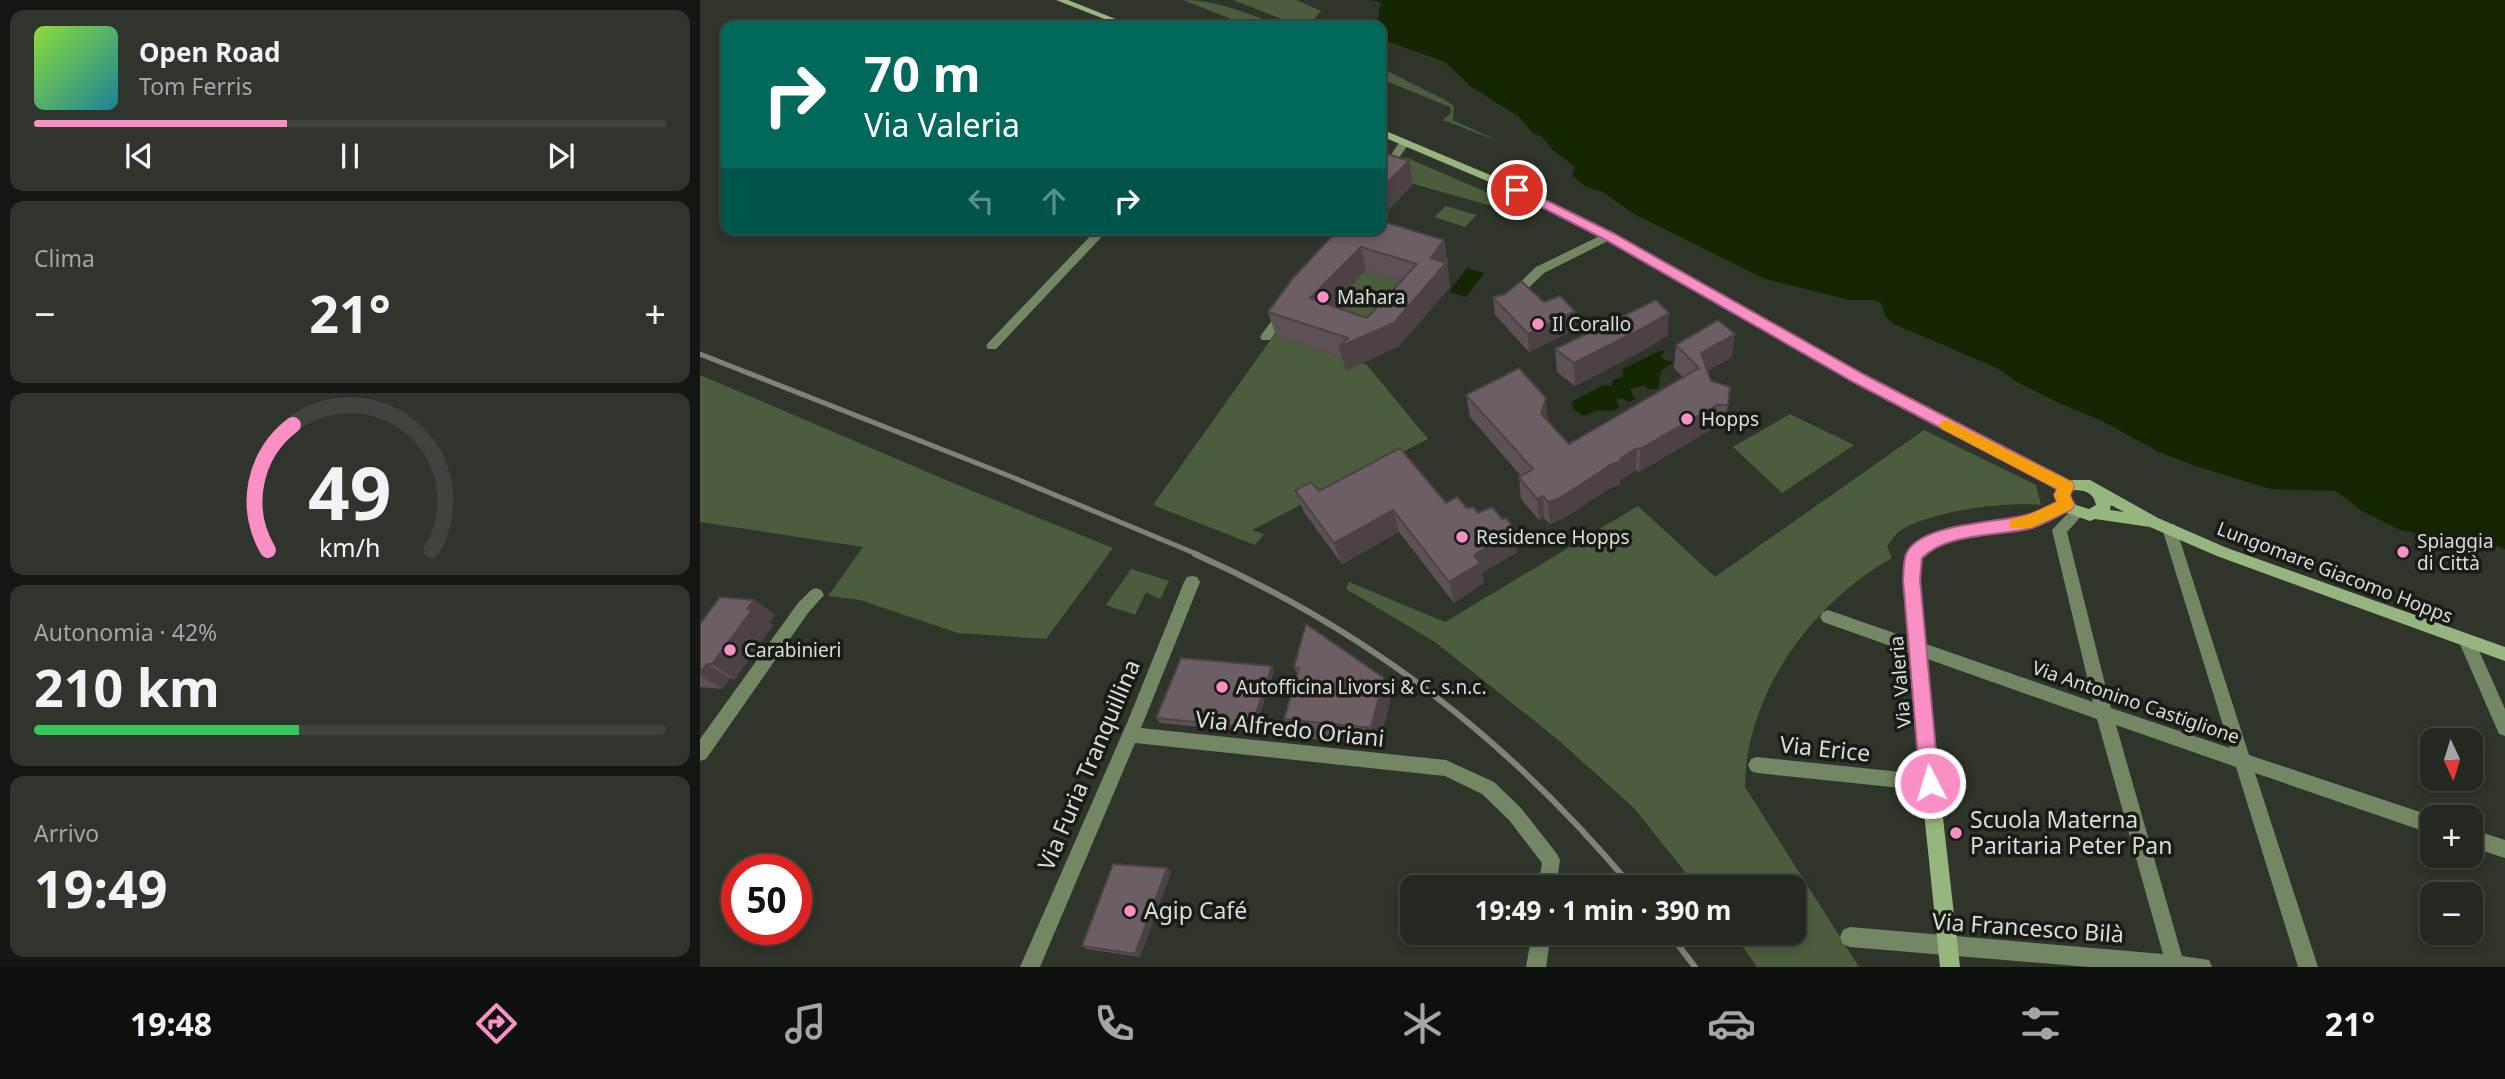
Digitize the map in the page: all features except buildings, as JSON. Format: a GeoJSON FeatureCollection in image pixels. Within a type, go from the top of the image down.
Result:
{"type":"FeatureCollection","features":[{"type":"Feature","properties":{"kind":"main road"},"geometry":{"type":"LineString","coordinates":[[1060,0],[1116,21]]}},
{"type":"Feature","properties":{"kind":"main road"},"geometry":{"type":"LineString","coordinates":[[1386,134],[1517,190],[1608,236],[1860,379],[2066,486],[2085,484],[2102,497],[2104,508],[2096,514],[2071,509],[2062,495],[2066,486]]}},
{"type":"Feature","properties":{"kind":"main road","name":"Lungomare Giacomo Hopps"},"geometry":{"type":"LineString","coordinates":[[2098,492],[2161,525],[2222,552],[2505,654]]}},
{"type":"Feature","properties":{"kind":"main road","name":"Via Valeria"},"geometry":{"type":"LineString","coordinates":[[1950,967],[1911,567],[1918,548],[1926,543],[1957,534],[2031,521],[2071,509]]}},
{"type":"Feature","properties":{"kind":"main road","name":"Lungomare Giacomo Hopps"},"geometry":{"type":"LineString","coordinates":[[2096,514],[2161,525]]}},
{"type":"Feature","properties":{"kind":"street"},"geometry":{"type":"LineString","coordinates":[[1386,169],[1405,142]]}},
{"type":"Feature","properties":{"kind":"street"},"geometry":{"type":"LineString","coordinates":[[992,346],[1098,235]]}},
{"type":"Feature","properties":{"kind":"street"},"geometry":{"type":"LineString","coordinates":[[1501,307],[1540,270],[1608,236]]}},
{"type":"Feature","properties":{"kind":"street"},"geometry":{"type":"LineString","coordinates":[[1266,337],[1289,304]]}},
{"type":"Feature","properties":{"kind":"street"},"geometry":{"type":"LineString","coordinates":[[2071,509],[2059,530],[2104,714],[2175,965]]}},
{"type":"Feature","properties":{"kind":"street"},"geometry":{"type":"LineString","coordinates":[[2161,525],[2242,761],[2308,967]]}},
{"type":"Feature","properties":{"kind":"street","name":"Via Furia Tranquillina"},"geometry":{"type":"LineString","coordinates":[[1030,967],[1130,735],[1192,582]]}},
{"type":"Feature","properties":{"kind":"street"},"geometry":{"type":"LineString","coordinates":[[700,753],[803,608],[816,595]]}},
{"type":"Feature","properties":{"kind":"street","name":"Via Antonino Castiglione"},"geometry":{"type":"LineString","coordinates":[[1828,617],[1919,651],[2420,821]]}},
{"type":"Feature","properties":{"kind":"street"},"geometry":{"type":"LineString","coordinates":[[2467,642],[2505,728]]}},
{"type":"Feature","properties":{"kind":"street","name":"Via Alfredo Oriani"},"geometry":{"type":"LineString","coordinates":[[1130,735],[1446,768],[1488,788],[1516,814],[1551,860],[1549,875]]}},
{"type":"Feature","properties":{"kind":"street","name":"Via Erice"},"geometry":{"type":"LineString","coordinates":[[1757,765],[1930,783]]}},
{"type":"Feature","properties":{"kind":"street"},"geometry":{"type":"LineString","coordinates":[[2483,842],[2505,849]]}},
{"type":"Feature","properties":{"kind":"street","name":"Via Francesco Bilà"},"geometry":{"type":"LineString","coordinates":[[1850,937],[2202,967]]}},
{"type":"Feature","properties":{"kind":"street"},"geometry":{"type":"LineString","coordinates":[[1536,967],[1539,945]]}},
{"type":"Feature","properties":{"kind":"shaded area"},"geometry":{"type":"Polygon","coordinates":[[[1183,0],[1221,5],[1268,21],[1236,21],[1183,0]]]}},
{"type":"Feature","properties":{"kind":"shaded area"},"geometry":{"type":"Polygon","coordinates":[[[1233,0],[1296,0],[1321,11],[1314,19],[1284,20],[1233,0]]]}},
{"type":"Feature","properties":{"kind":"shaded area"},"geometry":{"type":"Polygon","coordinates":[[[1367,0],[2505,0],[2505,549],[2479,539],[2442,539],[2400,530],[2364,512],[2335,491],[2270,489],[2199,467],[2161,453],[2100,420],[2017,382],[1997,368],[1894,324],[1886,317],[1881,303],[1874,300],[1849,300],[1765,279],[1634,214],[1603,192],[1588,188],[1572,176],[1575,167],[1553,150],[1541,136],[1534,134],[1518,116],[1470,86],[1445,62],[1386,41],[1386,21],[1378,21],[1381,2],[1367,0]]]}},
{"type":"Feature","properties":{"kind":"shaded area"},"geometry":{"type":"Polygon","coordinates":[[[1386,70],[1445,100],[1454,106],[1453,120],[1500,142],[1443,120],[1451,113],[1450,107],[1386,81],[1386,70]]]}},
{"type":"Feature","properties":{"kind":"shaded area"},"geometry":{"type":"Polygon","coordinates":[[[1405,157],[1521,207],[1517,213],[1389,177],[1405,157]]]}},
{"type":"Feature","properties":{"kind":"shaded area"},"geometry":{"type":"Polygon","coordinates":[[[1446,206],[1476,215],[1465,227],[1434,217],[1446,206]]]}},
{"type":"Feature","properties":{"kind":"shaded area"},"geometry":{"type":"Polygon","coordinates":[[[1467,268],[1484,273],[1466,297],[1449,292],[1467,268]]]}},
{"type":"Feature","properties":{"kind":"shaded area"},"geometry":{"type":"Polygon","coordinates":[[[1366,270],[1422,287],[1372,342],[1317,322],[1366,270]]]}},
{"type":"Feature","properties":{"kind":"shaded area"},"geometry":{"type":"Polygon","coordinates":[[[1274,335],[1367,365],[1428,439],[1252,530],[1264,534],[1255,545],[1153,505],[1274,335]]]}},
{"type":"Feature","properties":{"kind":"shaded area"},"geometry":{"type":"Polygon","coordinates":[[[1659,351],[1665,351],[1661,356],[1664,360],[1674,362],[1661,371],[1658,389],[1648,389],[1645,385],[1630,389],[1635,399],[1629,402],[1621,398],[1616,400],[1619,407],[1614,411],[1598,410],[1584,416],[1573,409],[1572,402],[1603,385],[1612,386],[1613,380],[1623,377],[1623,369],[1659,351]]]}},
{"type":"Feature","properties":{"kind":"shaded area"},"geometry":{"type":"Polygon","coordinates":[[[700,375],[1113,548],[1046,639],[958,633],[860,600],[828,596],[863,547],[700,522],[700,375]]]}},
{"type":"Feature","properties":{"kind":"shaded area"},"geometry":{"type":"Polygon","coordinates":[[[1790,414],[1854,445],[1782,493],[1733,447],[1790,414]]]}},
{"type":"Feature","properties":{"kind":"shaded area"},"geometry":{"type":"Polygon","coordinates":[[[1924,430],[2036,485],[2041,505],[1969,509],[1915,523],[1899,531],[1887,546],[1892,558],[1836,599],[1811,625],[1789,654],[1771,685],[1757,718],[1748,752],[1745,787],[1801,875],[1687,875],[1634,808],[1556,738],[1435,642],[1346,589],[1349,582],[1445,622],[1638,506],[1715,577],[1924,430]]]}},
{"type":"Feature","properties":{"kind":"shaded area"},"geometry":{"type":"Polygon","coordinates":[[[1131,569],[1169,581],[1160,599],[1146,592],[1135,615],[1106,605],[1131,569]]]}},
{"type":"Feature","properties":{"kind":"shaded area"},"geometry":{"type":"Polygon","coordinates":[[[1806,883],[1859,967],[1757,967],[1741,945],[1806,945],[1806,883]]]}},
{"type":"Feature","properties":{"kind":"railway"},"geometry":{"type":"LineString","coordinates":[[700,354],[1012,477],[1199,555]]}},
{"type":"Feature","properties":{"kind":"railway"},"geometry":{"type":"LineString","coordinates":[[1195,554],[1320,618],[1433,695],[1486,738],[1536,784],[1621,875]]}},
{"type":"Feature","properties":{"kind":"railway"},"geometry":{"type":"LineString","coordinates":[[1678,945],[1695,967]]}},
{"type":"Feature","properties":{"kind":"slow traffic"},"geometry":{"type":"LineString","coordinates":[[1947,425],[2066,486],[2062,495],[2066,505],[2031,521],[2017,523]]}},
{"type":"Feature","properties":{"kind":"place","name":"Mahara"},"geometry":{"type":"Point","coordinates":[1323,297]}},
{"type":"Feature","properties":{"kind":"place","name":"Il Corallo"},"geometry":{"type":"Point","coordinates":[1538,324]}},
{"type":"Feature","properties":{"kind":"place","name":"Hopps"},"geometry":{"type":"Point","coordinates":[1687,419]}},
{"type":"Feature","properties":{"kind":"place","name":"Residence Hopps"},"geometry":{"type":"Point","coordinates":[1462,537]}},
{"type":"Feature","properties":{"kind":"place","name":"Spiaggia di Città"},"geometry":{"type":"Point","coordinates":[2403,552]}},
{"type":"Feature","properties":{"kind":"place","name":"Carabinieri"},"geometry":{"type":"Point","coordinates":[730,650]}},
{"type":"Feature","properties":{"kind":"place","name":"Autofficina Livorsi & C. s.n.c."},"geometry":{"type":"Point","coordinates":[1222,687]}},
{"type":"Feature","properties":{"kind":"place","name":"Scuola Materna Paritaria Peter Pan"},"geometry":{"type":"Point","coordinates":[1956,833]}},
{"type":"Feature","properties":{"kind":"place","name":"Agip Café"},"geometry":{"type":"Point","coordinates":[1130,911]}},
{"type":"Feature","properties":{"kind":"route"},"geometry":{"type":"LineString","coordinates":[[1517,190],[1608,236],[1924,414],[2066,486],[2062,495],[2066,505],[2031,521],[1957,534],[1926,543],[1918,548],[1914,555],[1911,567],[1930,783]]}}]}
